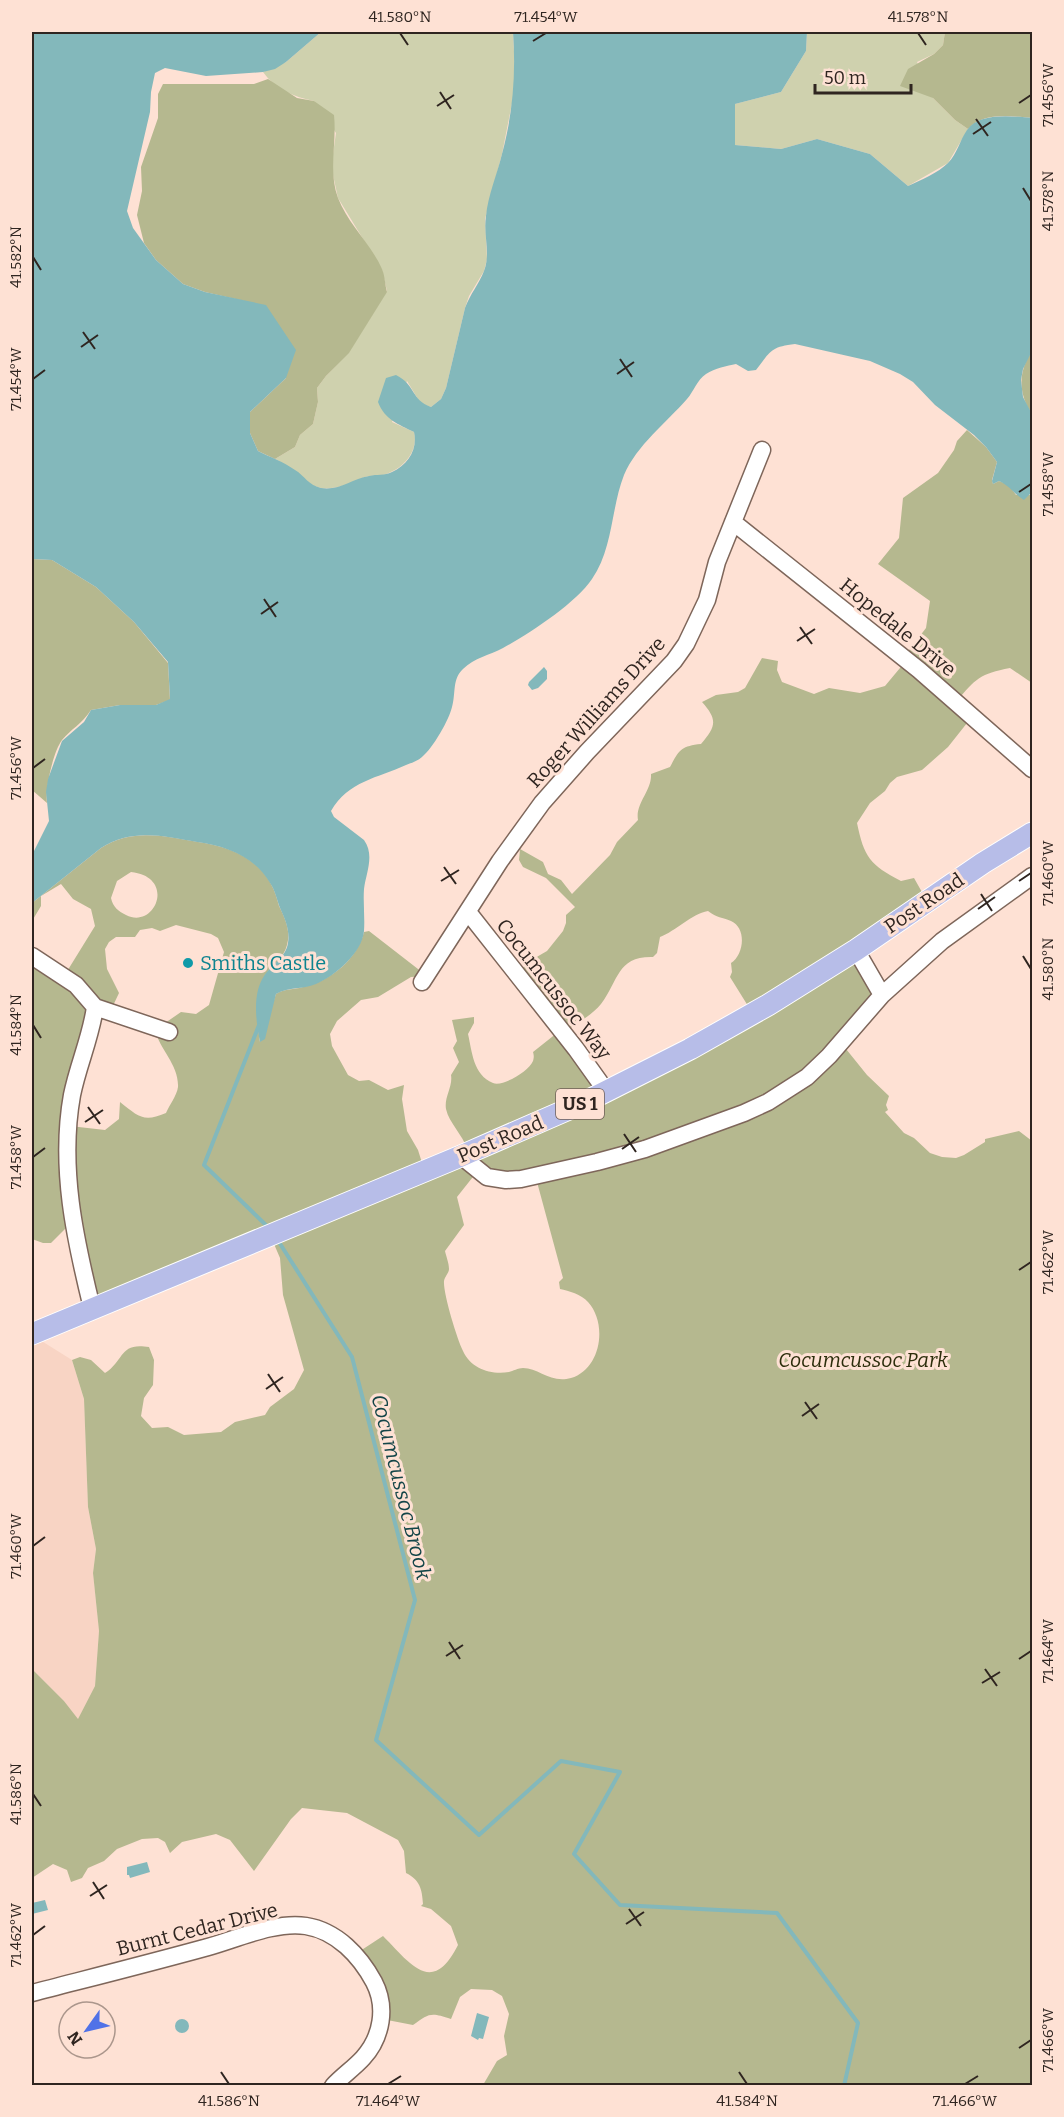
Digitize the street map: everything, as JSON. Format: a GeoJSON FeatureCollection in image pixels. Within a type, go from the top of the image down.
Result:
{"type":"FeatureCollection","features":[{"type":"Feature","properties":{"kind":"main road","name":"Post Road"},"geometry":{"type":"LineString","coordinates":[[32,1334],[545,1120],[690,1049],[768,1005],[856,950],[983,863],[1032,833]]}},
{"type":"Feature","properties":{"kind":"street","name":"Roger Williams Drive"},"geometry":{"type":"LineString","coordinates":[[422,982],[500,861],[542,803],[674,661],[686,644],[707,600],[717,562],[762,450]]}},
{"type":"Feature","properties":{"kind":"street","name":"Hopedale Drive"},"geometry":{"type":"LineString","coordinates":[[733,522],[919,670],[1032,769]]}},
{"type":"Feature","properties":{"kind":"street"},"geometry":{"type":"LineString","coordinates":[[461,1156],[487,1177],[506,1180],[521,1179],[645,1149],[744,1113],[781,1094],[807,1077],[829,1056],[882,995],[942,942],[1032,876]]}},
{"type":"Feature","properties":{"kind":"street","name":"Cocumcussoc Way"},"geometry":{"type":"LineString","coordinates":[[468,912],[576,1049],[606,1091]]}},
{"type":"Feature","properties":{"kind":"street"},"geometry":{"type":"LineString","coordinates":[[856,950],[882,995]]}},
{"type":"Feature","properties":{"kind":"street"},"geometry":{"type":"LineString","coordinates":[[32,956],[76,985],[95,1007],[169,1032]]}},
{"type":"Feature","properties":{"kind":"street"},"geometry":{"type":"LineString","coordinates":[[92,1308],[81,1265],[72,1212],[67,1152],[72,1096],[92,1027],[95,1007]]}},
{"type":"Feature","properties":{"kind":"street","name":"Burnt Cedar Drive"},"geometry":{"type":"LineString","coordinates":[[32,1993],[211,1947],[248,1935],[281,1928],[307,1926],[324,1932],[356,1954],[366,1967],[380,1998],[380,2022],[372,2045],[364,2057],[333,2085]]}},
{"type":"Feature","properties":{"kind":"shaded area"},"geometry":{"type":"Polygon","coordinates":[[[32,1335],[72,1360],[84,1399],[88,1507],[96,1549],[93,1573],[99,1631],[95,1686],[78,1720],[64,1701],[32,1669],[32,1335]]]}},
{"type":"Feature","properties":{"kind":"green space"},"geometry":{"type":"Polygon","coordinates":[[[321,32],[513,32],[515,71],[513,98],[502,154],[485,219],[487,259],[484,271],[469,296],[465,308],[446,388],[441,399],[431,407],[421,404],[407,381],[392,422],[414,432],[414,446],[408,459],[397,469],[383,475],[367,476],[333,488],[321,488],[309,483],[275,459],[295,447],[300,435],[313,424],[318,402],[317,388],[349,352],[387,291],[382,270],[338,198],[333,175],[336,133],[314,101],[286,91],[273,83],[263,72],[286,62],[321,32]]]}},
{"type":"Feature","properties":{"kind":"green space"},"geometry":{"type":"Polygon","coordinates":[[[807,32],[945,32],[943,45],[934,54],[917,62],[933,98],[955,120],[968,129],[948,163],[908,186],[870,154],[817,139],[781,149],[735,145],[735,104],[781,92],[806,51],[807,32]]]}},
{"type":"Feature","properties":{"kind":"green space"},"geometry":{"type":"Polygon","coordinates":[[[945,32],[1032,32],[1032,118],[998,116],[982,120],[968,129],[955,120],[933,98],[900,86],[908,69],[934,54],[943,45],[945,32]]]}},
{"type":"Feature","properties":{"kind":"green space"},"geometry":{"type":"Polygon","coordinates":[[[268,79],[297,98],[314,101],[334,115],[335,188],[342,207],[372,251],[383,272],[387,292],[349,353],[317,388],[318,402],[313,424],[300,435],[295,447],[275,459],[258,451],[250,433],[250,412],[286,378],[266,306],[205,292],[183,284],[156,260],[144,243],[137,215],[142,191],[141,167],[158,118],[158,94],[163,84],[254,84],[268,79]]]}},
{"type":"Feature","properties":{"kind":"green space"},"geometry":{"type":"Polygon","coordinates":[[[1032,351],[1032,414],[1022,391],[1022,374],[1032,351]]]}},
{"type":"Feature","properties":{"kind":"green space","name":"Cocumcussoc Park"},"geometry":{"type":"Polygon","coordinates":[[[967,430],[986,447],[997,462],[993,484],[999,481],[1009,485],[1016,495],[1030,495],[1032,492],[1032,683],[1010,668],[992,672],[974,682],[956,702],[971,718],[948,747],[922,770],[897,777],[870,803],[857,823],[862,844],[875,865],[901,881],[914,878],[927,901],[857,952],[880,997],[842,1044],[867,1075],[889,1096],[886,1105],[888,1110],[885,1112],[904,1133],[914,1138],[930,1153],[956,1158],[985,1142],[985,1139],[1019,1131],[1032,1141],[1032,2085],[483,2085],[497,2061],[507,2055],[504,2036],[509,2014],[502,1996],[492,1990],[471,1989],[460,1997],[451,2019],[430,2015],[413,2025],[382,2019],[357,1953],[383,1936],[412,1964],[421,1970],[430,1972],[439,1969],[448,1961],[458,1945],[451,1926],[431,1909],[421,1906],[423,1904],[421,1889],[417,1882],[406,1873],[404,1851],[398,1840],[347,1813],[302,1808],[291,1819],[254,1871],[230,1840],[216,1834],[182,1842],[170,1853],[165,1842],[158,1838],[142,1839],[117,1849],[104,1861],[88,1868],[82,1878],[71,1882],[67,1870],[53,1864],[32,1878],[32,1669],[64,1701],[78,1719],[95,1686],[99,1631],[93,1573],[96,1549],[88,1507],[84,1399],[72,1360],[80,1357],[91,1360],[105,1373],[123,1353],[132,1347],[149,1347],[154,1360],[153,1385],[144,1398],[141,1416],[152,1428],[168,1427],[184,1435],[221,1432],[235,1422],[265,1415],[270,1407],[294,1389],[304,1370],[283,1295],[280,1258],[271,1237],[98,1307],[70,1224],[51,1243],[32,1239],[32,952],[66,973],[95,926],[91,909],[73,899],[61,884],[41,896],[41,906],[32,921],[32,903],[101,848],[124,838],[148,835],[173,838],[220,846],[240,854],[258,867],[271,884],[288,930],[286,950],[266,974],[261,988],[258,1017],[260,1042],[276,994],[313,984],[333,974],[349,960],[361,942],[364,932],[369,931],[427,976],[411,977],[378,997],[361,1000],[337,1021],[330,1034],[332,1046],[348,1075],[359,1081],[369,1080],[388,1090],[404,1085],[402,1099],[407,1131],[418,1150],[423,1166],[467,1149],[446,1109],[451,1075],[459,1062],[453,1048],[457,1041],[452,1020],[474,1017],[474,1023],[468,1034],[474,1062],[486,1079],[497,1084],[515,1077],[531,1065],[533,1052],[562,1029],[519,972],[528,962],[547,951],[563,931],[566,915],[575,907],[546,878],[523,867],[519,860],[520,849],[543,862],[548,874],[561,880],[572,894],[610,855],[617,842],[638,820],[639,808],[649,786],[651,774],[670,767],[681,750],[701,744],[710,732],[713,718],[702,702],[716,695],[738,692],[745,688],[762,658],[778,661],[777,670],[782,682],[814,694],[829,688],[860,693],[885,686],[905,662],[903,658],[926,628],[930,601],[878,564],[899,538],[903,498],[938,473],[954,450],[957,441],[967,430]],[[131,872],[117,881],[111,898],[118,910],[136,918],[152,909],[157,901],[154,883],[145,876],[131,872]],[[708,911],[660,937],[657,953],[653,957],[641,958],[625,965],[601,1004],[590,1015],[568,1030],[611,1089],[753,1014],[730,977],[731,963],[741,948],[740,929],[731,921],[708,911]],[[176,925],[160,931],[152,928],[140,930],[135,937],[116,937],[105,949],[107,969],[119,993],[110,1012],[96,1009],[70,1126],[105,1130],[119,1119],[120,1102],[146,1118],[158,1116],[166,1113],[175,1097],[178,1087],[176,1072],[155,1030],[181,1012],[196,1014],[209,1005],[224,952],[218,938],[211,934],[176,925]],[[476,1173],[457,1197],[464,1225],[445,1251],[449,1269],[444,1287],[454,1327],[467,1357],[476,1366],[495,1373],[523,1368],[557,1379],[564,1379],[581,1373],[595,1356],[598,1345],[598,1322],[594,1311],[585,1299],[575,1293],[560,1289],[559,1282],[563,1278],[537,1182],[476,1173]]]}},
{"type":"Feature","properties":{"kind":"green space"},"geometry":{"type":"Polygon","coordinates":[[[32,559],[52,560],[96,587],[134,622],[168,663],[170,700],[156,705],[120,705],[91,710],[62,740],[50,771],[47,803],[32,790],[32,559]]]}},
{"type":"Feature","properties":{"kind":"water"},"geometry":{"type":"Polygon","coordinates":[[[32,32],[321,32],[286,62],[275,69],[263,72],[206,76],[165,68],[155,73],[150,112],[127,211],[133,228],[156,260],[183,284],[205,292],[266,305],[296,350],[286,378],[250,412],[250,433],[258,451],[286,464],[313,485],[321,488],[334,488],[372,475],[389,473],[403,465],[410,456],[415,444],[414,432],[388,417],[378,402],[386,378],[396,375],[407,383],[420,400],[431,407],[441,399],[446,388],[465,308],[486,264],[487,208],[506,139],[511,108],[514,78],[513,32],[807,32],[806,51],[781,92],[735,104],[735,145],[781,149],[817,139],[870,154],[908,186],[944,167],[954,155],[972,124],[997,116],[1032,118],[1032,351],[1023,369],[1021,380],[1023,397],[1032,414],[1032,492],[1024,500],[999,481],[993,484],[997,462],[974,435],[935,405],[913,382],[870,361],[795,344],[772,351],[756,370],[748,371],[736,364],[706,374],[687,399],[644,444],[630,464],[620,488],[604,555],[585,588],[564,608],[526,635],[472,662],[463,669],[457,677],[448,719],[436,741],[426,753],[416,761],[355,787],[338,801],[331,811],[334,817],[364,840],[369,852],[364,889],[362,939],[353,955],[339,970],[311,986],[276,994],[265,1039],[260,1042],[256,1000],[260,983],[285,952],[288,934],[272,886],[248,859],[218,846],[184,840],[148,835],[124,838],[101,848],[32,903],[32,855],[49,821],[46,792],[48,779],[62,741],[84,722],[91,710],[120,705],[156,705],[170,699],[168,662],[134,622],[96,587],[52,560],[32,559],[32,32]]]}},
{"type":"Feature","properties":{"kind":"water"},"geometry":{"type":"Polygon","coordinates":[[[544,667],[547,671],[547,679],[538,688],[532,690],[528,685],[529,682],[544,667]]]}},
{"type":"Feature","properties":{"kind":"water"},"geometry":{"type":"Polygon","coordinates":[[[147,1862],[150,1872],[130,1878],[127,1875],[127,1867],[147,1862]]]}},
{"type":"Feature","properties":{"kind":"water"},"geometry":{"type":"Polygon","coordinates":[[[45,1900],[48,1910],[32,1914],[32,1903],[45,1900]]]}},
{"type":"Feature","properties":{"kind":"water"},"geometry":{"type":"Polygon","coordinates":[[[477,2013],[489,2017],[483,2039],[478,2040],[471,2036],[477,2013]]]}},
{"type":"Feature","properties":{"kind":"water"},"geometry":{"type":"Polygon","coordinates":[[[179,2019],[185,2019],[189,2026],[185,2033],[179,2033],[175,2029],[175,2023],[179,2019]]]}},
{"type":"Feature","properties":{"kind":"waterway","name":"Cocumcussoc Brook"},"geometry":{"type":"LineString","coordinates":[[259,1025],[204,1165],[269,1228]]}},
{"type":"Feature","properties":{"kind":"waterway","name":"Cocumcussoc Brook"},"geometry":{"type":"LineString","coordinates":[[277,1239],[352,1357],[415,1600],[376,1740],[479,1835],[561,1761],[620,1772],[574,1854],[620,1905],[777,1913],[858,2023],[844,2086]]}},
{"type":"Feature","properties":{"kind":"place","name":"Smiths Castle"},"geometry":{"type":"Point","coordinates":[188,963]}}]}
